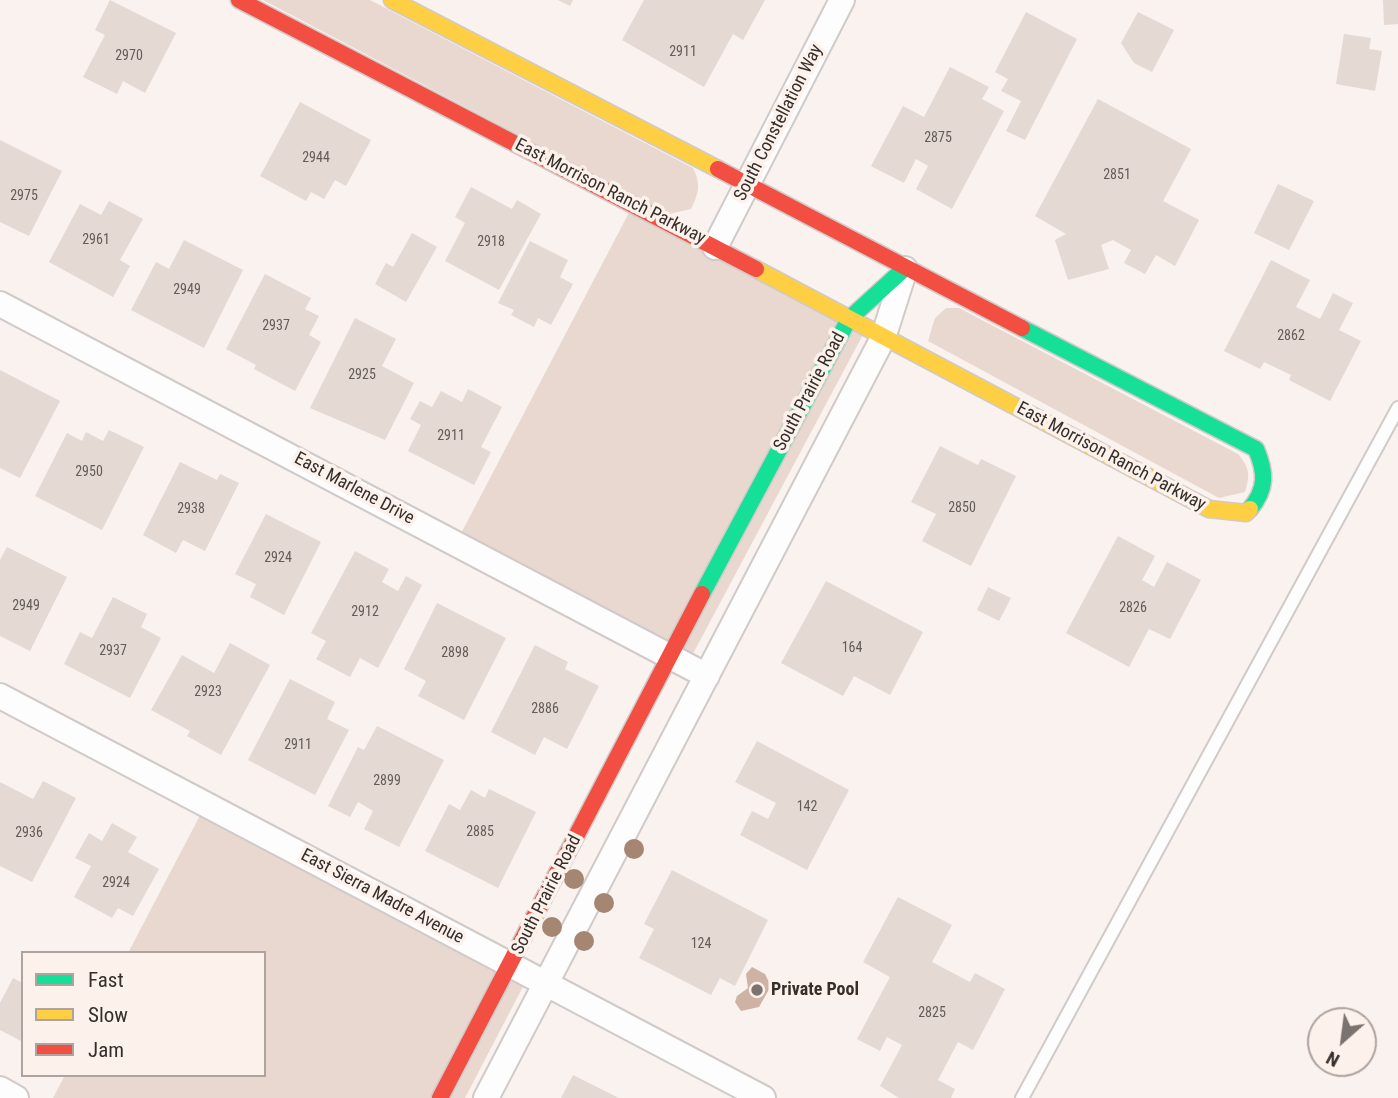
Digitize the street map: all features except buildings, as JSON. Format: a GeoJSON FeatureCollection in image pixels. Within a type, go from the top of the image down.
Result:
{"type":"FeatureCollection","features":[{"type":"Feature","properties":{"kind":"street","name":"East Morrison Ranch Parkway"},"geometry":{"type":"LineString","coordinates":[[240,0],[715,247],[1209,509],[1246,513],[1260,499],[1265,484],[1264,465],[1256,449],[391,0]]}},
{"type":"Feature","properties":{"kind":"street","name":"South Constellation Way"},"geometry":{"type":"LineString","coordinates":[[715,247],[842,0]]}},
{"type":"Feature","properties":{"kind":"street","name":"South Prairie Road"},"geometry":{"type":"LineString","coordinates":[[440,1098],[669,655],[849,319],[905,268]]}},
{"type":"Feature","properties":{"kind":"street"},"geometry":{"type":"LineString","coordinates":[[486,1098],[883,338],[905,268]]}},
{"type":"Feature","properties":{"kind":"street","name":"East Marlene Drive"},"geometry":{"type":"LineString","coordinates":[[0,304],[706,676]]}},
{"type":"Feature","properties":{"kind":"street","name":"East Sierra Madre Avenue"},"geometry":{"type":"LineString","coordinates":[[0,696],[763,1098]]}},
{"type":"Feature","properties":{"kind":"street"},"geometry":{"type":"LineString","coordinates":[[0,1089],[16,1098]]}},
{"type":"Feature","properties":{"kind":"lane"},"geometry":{"type":"LineString","coordinates":[[1022,1098],[1398,408]]}},
{"type":"Feature","properties":{"kind":"shaded area"},"geometry":{"type":"Polygon","coordinates":[[[263,0],[370,0],[693,168],[698,188],[691,209],[669,214],[263,0]]]}},
{"type":"Feature","properties":{"kind":"shaded area"},"geometry":{"type":"Polygon","coordinates":[[[633,205],[866,329],[687,665],[456,543],[633,205]]]}},
{"type":"Feature","properties":{"kind":"shaded area"},"geometry":{"type":"Polygon","coordinates":[[[946,308],[959,308],[1238,454],[1248,472],[1245,492],[1219,498],[928,341],[935,318],[946,308]]]}},
{"type":"Feature","properties":{"kind":"shaded area"},"geometry":{"type":"Polygon","coordinates":[[[206,804],[529,975],[465,1098],[53,1098],[64,1077],[266,1077],[266,951],[129,951],[206,804]]]}},
{"type":"Feature","properties":{"kind":"shaded area","name":"Private Pool"},"geometry":{"type":"Polygon","coordinates":[[[752,967],[765,974],[771,986],[759,1007],[741,1011],[735,1002],[737,996],[748,988],[746,974],[752,967]]]}},
{"type":"Feature","properties":{"kind":"traffic: fast"},"geometry":{"type":"LineString","coordinates":[[702,594],[849,319],[905,268]]}},
{"type":"Feature","properties":{"kind":"traffic: fast"},"geometry":{"type":"LineString","coordinates":[[1022,328],[1256,449],[1262,465],[1263,480],[1260,494],[1250,509]]}},
{"type":"Feature","properties":{"kind":"traffic: slow"},"geometry":{"type":"LineString","coordinates":[[392,0],[718,169]]}},
{"type":"Feature","properties":{"kind":"traffic: slow"},"geometry":{"type":"LineString","coordinates":[[756,269],[1209,509],[1246,513],[1250,509]]}},
{"type":"Feature","properties":{"kind":"traffic: jam"},"geometry":{"type":"LineString","coordinates":[[239,0],[756,269]]}},
{"type":"Feature","properties":{"kind":"traffic: jam"},"geometry":{"type":"LineString","coordinates":[[718,169],[1022,328]]}},
{"type":"Feature","properties":{"kind":"traffic: jam"},"geometry":{"type":"LineString","coordinates":[[440,1098],[702,594]]}},
{"type":"Feature","properties":{"kind":"place","name":"Private Pool"},"geometry":{"type":"Point","coordinates":[757,990]}}]}
